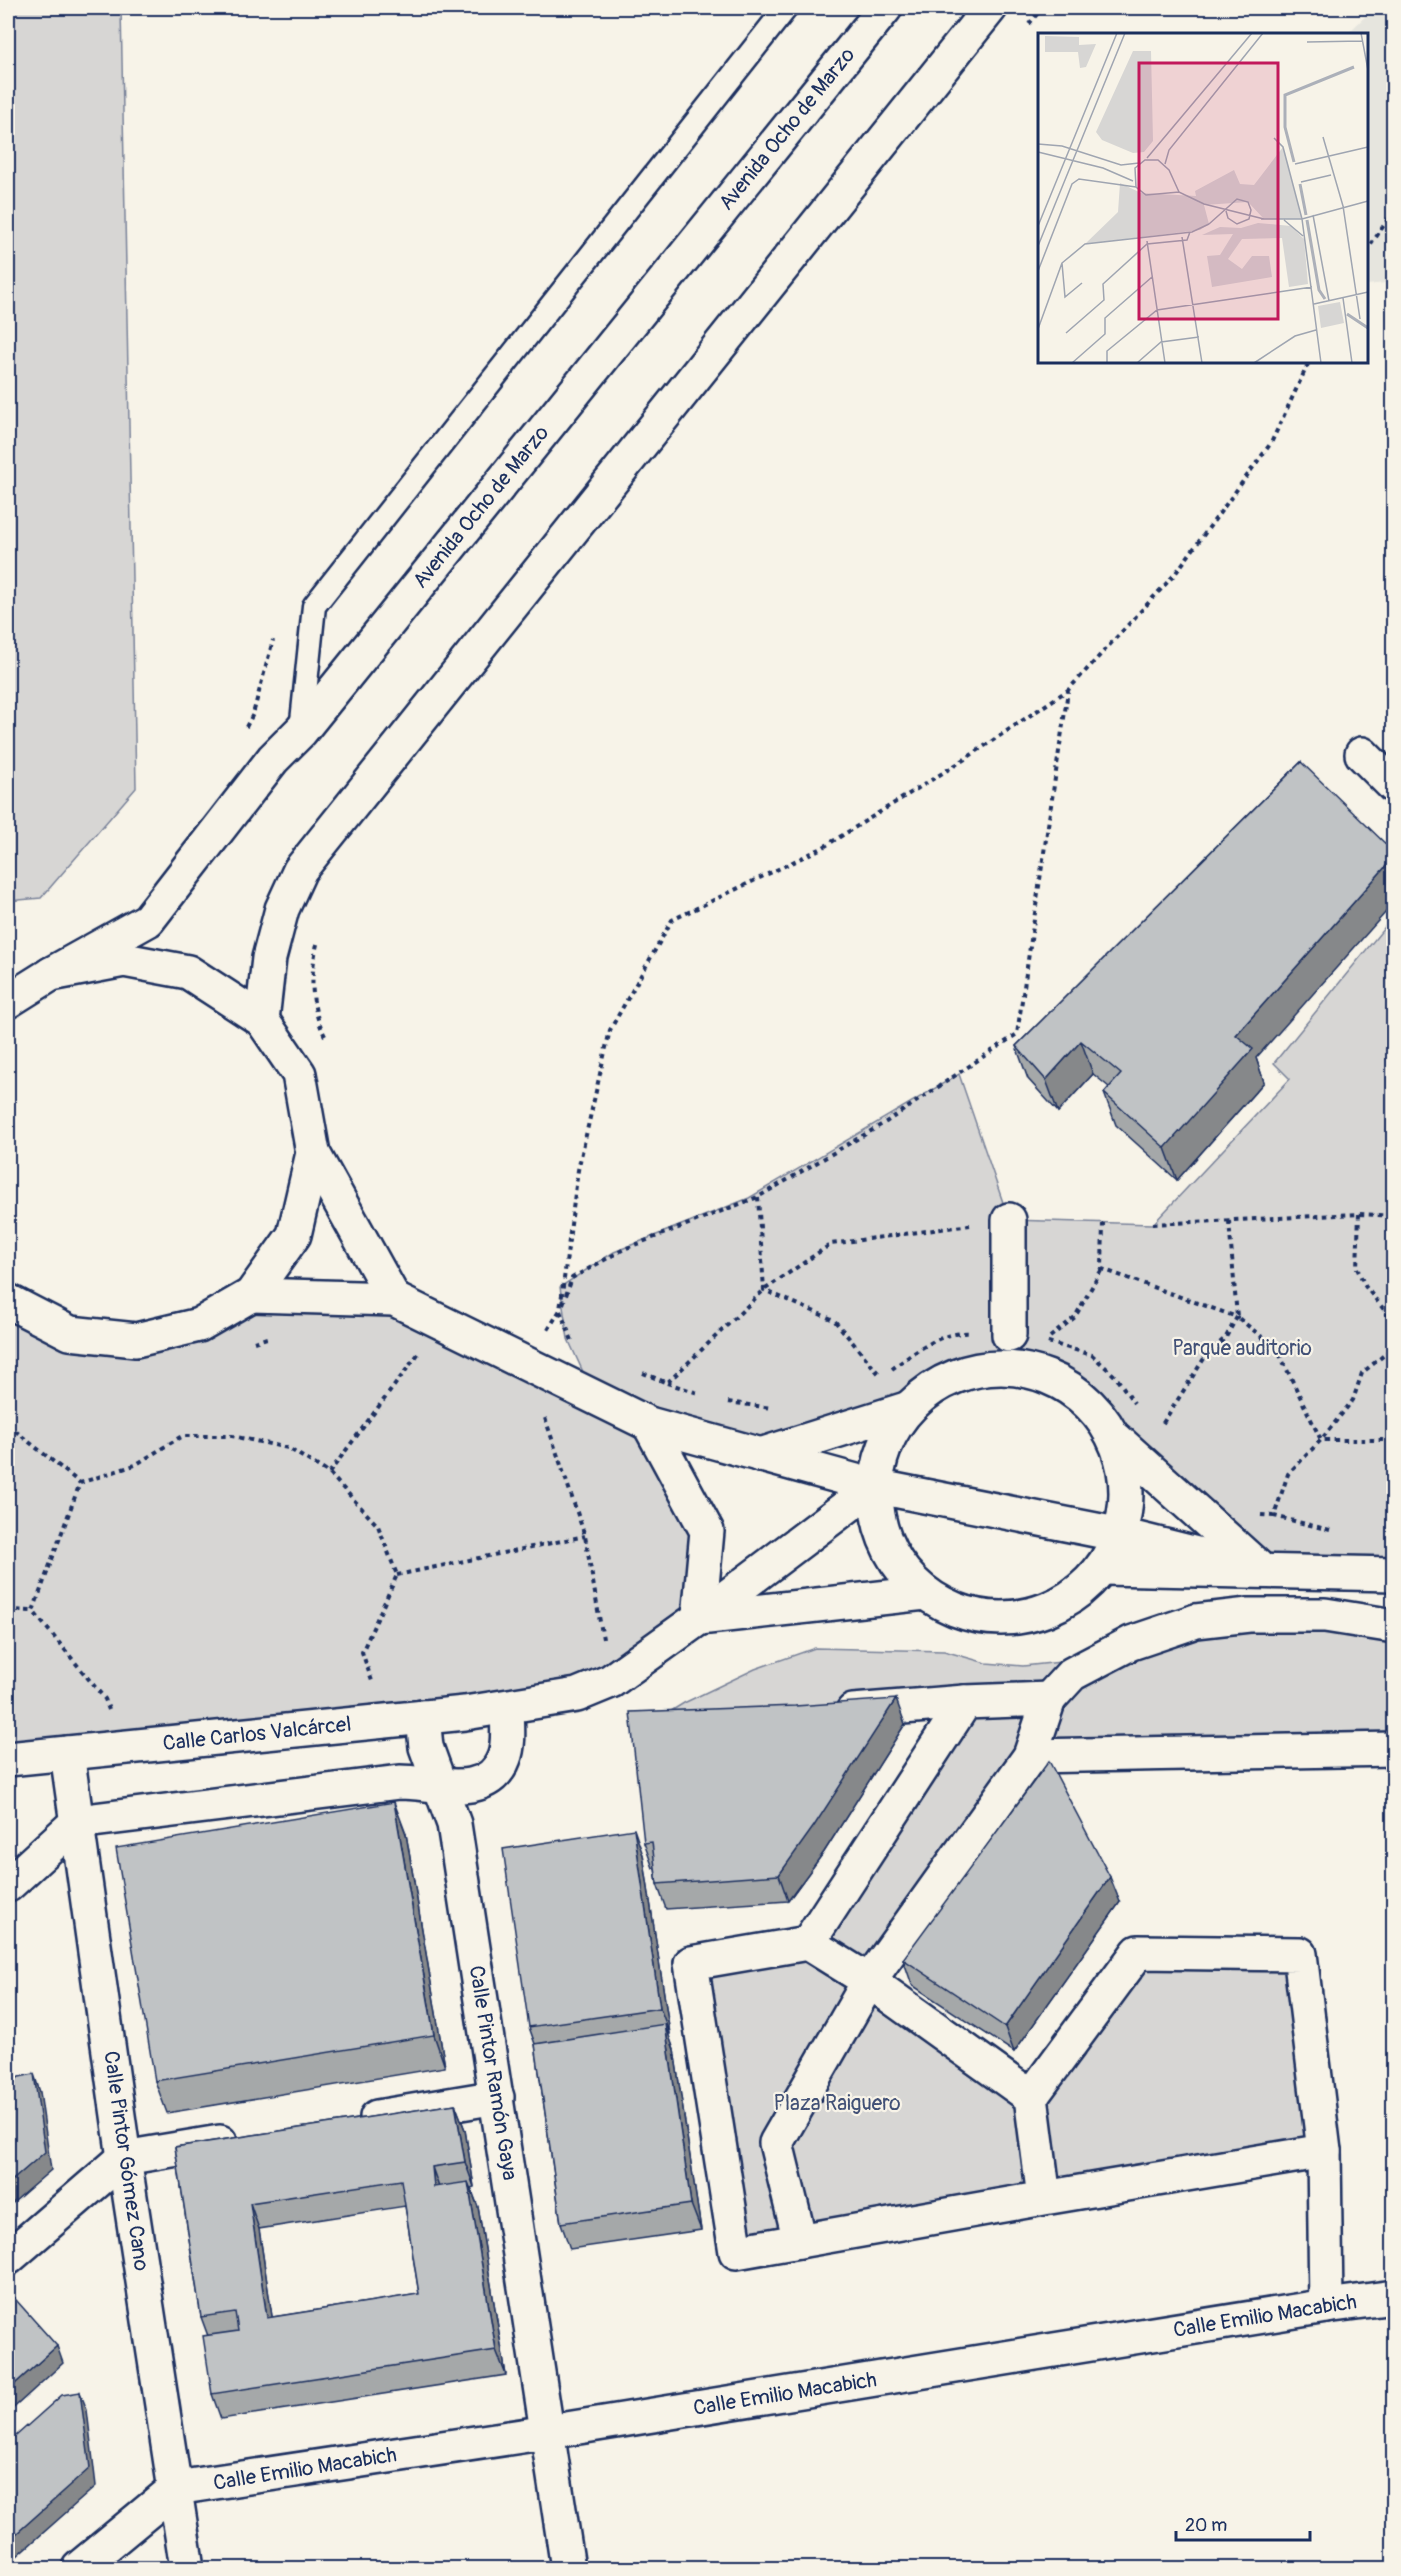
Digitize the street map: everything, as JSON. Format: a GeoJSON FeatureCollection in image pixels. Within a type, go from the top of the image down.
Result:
{"type":"FeatureCollection","features":[{"type":"Feature","properties":{"kind":"street","name":"Avenida Ocho de Marzo"},"geometry":{"type":"LineString","coordinates":[[8,1001],[147,920],[273,759],[301,731],[885,8]]}},
{"type":"Feature","properties":{"kind":"street"},"geometry":{"type":"LineString","coordinates":[[262,1020],[269,958],[282,909],[300,870],[990,8]]}},
{"type":"Feature","properties":{"kind":"street"},"geometry":{"type":"LineString","coordinates":[[1362,753],[1394,786]]}},
{"type":"Feature","properties":{"kind":"street"},"geometry":{"type":"LineString","coordinates":[[51,974],[123,960],[189,972],[262,1020],[298,1074],[313,1153],[394,1299]]}},
{"type":"Feature","properties":{"kind":"street"},"geometry":{"type":"LineString","coordinates":[[8,1301],[70,1333],[136,1340],[199,1325],[250,1294],[294,1235],[313,1153]]}},
{"type":"Feature","properties":{"kind":"street"},"geometry":{"type":"LineString","coordinates":[[1009,1220],[1009,1335]]}},
{"type":"Feature","properties":{"kind":"street"},"geometry":{"type":"LineString","coordinates":[[250,1294],[394,1299],[649,1424],[874,1486],[1122,1535],[1261,1569]]}},
{"type":"Feature","properties":{"kind":"street"},"geometry":{"type":"LineString","coordinates":[[1116,1439],[1127,1482],[1122,1535],[1103,1568],[1071,1598],[1030,1615],[986,1618],[964,1613],[925,1593],[894,1561],[877,1521],[874,1486],[883,1447],[906,1409],[940,1382],[950,1378],[982,1368],[1026,1368],[1055,1378],[1091,1404],[1116,1439],[1261,1569]]}},
{"type":"Feature","properties":{"kind":"street"},"geometry":{"type":"LineString","coordinates":[[760,1455],[906,1409]]}},
{"type":"Feature","properties":{"kind":"street"},"geometry":{"type":"LineString","coordinates":[[649,1424],[707,1531],[699,1618],[925,1593]]}},
{"type":"Feature","properties":{"kind":"street","name":"Calle Carlos Valcárcel"},"geometry":{"type":"LineString","coordinates":[[8,1759],[423,1717],[507,1707],[577,1695],[610,1681],[699,1618],[874,1486]]}},
{"type":"Feature","properties":{"kind":"street"},"geometry":{"type":"LineString","coordinates":[[1103,1568],[1261,1569],[1394,1574]]}},
{"type":"Feature","properties":{"kind":"street"},"geometry":{"type":"LineString","coordinates":[[800,2241],[776,2143],[869,1981],[1030,1756],[1049,1699],[1072,1674],[1131,1643],[1196,1621],[1249,1615],[1325,1615],[1394,1626]]}},
{"type":"Feature","properties":{"kind":"street"},"geometry":{"type":"LineString","coordinates":[[822,1713],[965,1702],[1049,1699]]}},
{"type":"Feature","properties":{"kind":"street"},"geometry":{"type":"LineString","coordinates":[[808,1944],[965,1702]]}},
{"type":"Feature","properties":{"kind":"street"},"geometry":{"type":"LineString","coordinates":[[8,1885],[77,1822],[400,1782],[478,1785],[495,1775],[505,1758],[507,1707]]}},
{"type":"Feature","properties":{"kind":"street","name":"Calle Pintor Ramón Gaya"},"geometry":{"type":"LineString","coordinates":[[423,1717],[426,1747],[454,1824],[568,2568]]}},
{"type":"Feature","properties":{"kind":"street"},"geometry":{"type":"LineString","coordinates":[[1030,1756],[1394,1749]]}},
{"type":"Feature","properties":{"kind":"street","name":"Calle Pintor Gómez Cano"},"geometry":{"type":"LineString","coordinates":[[67,1753],[124,2158],[187,2568]]}},
{"type":"Feature","properties":{"kind":"street"},"geometry":{"type":"LineString","coordinates":[[1031,2097],[869,1981],[808,1944],[691,1963],[736,2252],[1324,2151]]}},
{"type":"Feature","properties":{"kind":"street"},"geometry":{"type":"LineString","coordinates":[[1044,2198],[1031,2097],[1138,1952],[1300,1954],[1324,2151],[1326,2306]]}},
{"type":"Feature","properties":{"kind":"street"},"geometry":{"type":"LineString","coordinates":[[345,2122],[497,2097]]}},
{"type":"Feature","properties":{"kind":"street"},"geometry":{"type":"LineString","coordinates":[[8,2258],[124,2158],[252,2137]]}},
{"type":"Feature","properties":{"kind":"street","name":"Calle Emilio Macabich"},"geometry":{"type":"LineString","coordinates":[[176,2488],[548,2432],[1326,2306],[1394,2297]]}},
{"type":"Feature","properties":{"kind":"street"},"geometry":{"type":"LineString","coordinates":[[79,2568],[176,2488]]}},
{"type":"Feature","properties":{"kind":"lane"},"geometry":{"type":"LineString","coordinates":[[301,731],[314,606],[786,8]]}},
{"type":"Feature","properties":{"kind":"path"},"geometry":{"type":"LineString","coordinates":[[1027,26],[1042,8]]}},
{"type":"Feature","properties":{"kind":"path"},"geometry":{"type":"LineString","coordinates":[[1368,249],[1394,210]]}},
{"type":"Feature","properties":{"kind":"path"},"geometry":{"type":"LineString","coordinates":[[574,1345],[560,1310],[578,1170],[610,1030],[672,920],[822,848],[965,759],[1068,690],[1175,574],[1271,443],[1309,363]]}},
{"type":"Feature","properties":{"kind":"path"},"geometry":{"type":"LineString","coordinates":[[610,1681],[585,1536],[526,1363],[560,1310],[572,1278],[624,1250],[758,1197],[886,1122],[1017,1034],[1068,690]]}},
{"type":"Feature","properties":{"kind":"path"},"geometry":{"type":"LineString","coordinates":[[318,939],[311,973],[317,1021],[327,1041]]}},
{"type":"Feature","properties":{"kind":"path"},"geometry":{"type":"LineString","coordinates":[[758,1197],[764,1290]]}},
{"type":"Feature","properties":{"kind":"path"},"geometry":{"type":"LineString","coordinates":[[1153,1224],[1359,1214],[1394,1216]]}},
{"type":"Feature","properties":{"kind":"path"},"geometry":{"type":"LineString","coordinates":[[1359,1214],[1357,1268],[1365,1286],[1394,1322]]}},
{"type":"Feature","properties":{"kind":"path"},"geometry":{"type":"LineString","coordinates":[[667,1383],[764,1290],[831,1244],[1009,1220]]}},
{"type":"Feature","properties":{"kind":"path"},"geometry":{"type":"LineString","coordinates":[[1157,1434],[1205,1357],[1226,1337],[1237,1317],[1229,1221]]}},
{"type":"Feature","properties":{"kind":"path"},"geometry":{"type":"LineString","coordinates":[[1103,1223],[1102,1269],[1075,1317],[1045,1341],[1092,1355],[1116,1377],[1136,1405]]}},
{"type":"Feature","properties":{"kind":"path"},"geometry":{"type":"LineString","coordinates":[[1102,1269],[1237,1317],[1277,1349],[1321,1440]]}},
{"type":"Feature","properties":{"kind":"path"},"geometry":{"type":"LineString","coordinates":[[764,1290],[834,1320],[882,1377]]}},
{"type":"Feature","properties":{"kind":"path"},"geometry":{"type":"LineString","coordinates":[[890,1371],[922,1346],[959,1332],[1009,1335]]}},
{"type":"Feature","properties":{"kind":"path"},"geometry":{"type":"LineString","coordinates":[[250,1344],[272,1337]]}},
{"type":"Feature","properties":{"kind":"path"},"geometry":{"type":"LineString","coordinates":[[329,1473],[421,1351],[411,1347]]}},
{"type":"Feature","properties":{"kind":"path"},"geometry":{"type":"LineString","coordinates":[[1274,1516],[1288,1474],[1321,1440],[1353,1400],[1362,1373],[1394,1347]]}},
{"type":"Feature","properties":{"kind":"path"},"geometry":{"type":"LineString","coordinates":[[636,1370],[701,1394]]}},
{"type":"Feature","properties":{"kind":"path"},"geometry":{"type":"LineString","coordinates":[[723,1401],[773,1408]]}},
{"type":"Feature","properties":{"kind":"path"},"geometry":{"type":"LineString","coordinates":[[8,1425],[80,1483]]}},
{"type":"Feature","properties":{"kind":"path"},"geometry":{"type":"LineString","coordinates":[[80,1483],[135,1465],[182,1436],[232,1436],[288,1448],[329,1473],[378,1526],[398,1575],[362,1652],[385,1721]]}},
{"type":"Feature","properties":{"kind":"path"},"geometry":{"type":"LineString","coordinates":[[1321,1440],[1394,1440]]}},
{"type":"Feature","properties":{"kind":"path"},"geometry":{"type":"LineString","coordinates":[[33,1611],[80,1483]]}},
{"type":"Feature","properties":{"kind":"path"},"geometry":{"type":"LineString","coordinates":[[1253,1514],[1274,1516],[1335,1532]]}},
{"type":"Feature","properties":{"kind":"path"},"geometry":{"type":"LineString","coordinates":[[398,1575],[585,1536]]}},
{"type":"Feature","properties":{"kind":"path"},"geometry":{"type":"LineString","coordinates":[[8,1610],[33,1611],[105,1699],[120,1748]]}},
{"type":"Feature","properties":{"kind":"shaded area"},"geometry":{"type":"Polygon","coordinates":[[[1374,8],[1393,8],[1394,282],[1368,285],[1368,33],[1348,33],[1374,8]]]}},
{"type":"Feature","properties":{"kind":"green space"},"geometry":{"type":"Polygon","coordinates":[[[8,8],[121,8],[136,788],[41,898],[8,901],[8,8]]]}},
{"type":"Feature","properties":{"kind":"green space","name":"Parque auditorio"},"geometry":{"type":"Polygon","coordinates":[[[1393,917],[1393,1574],[1261,1570],[1116,1439],[1091,1404],[1055,1378],[1025,1368],[982,1368],[940,1382],[906,1409],[760,1455],[649,1424],[707,1531],[699,1618],[611,1681],[8,1759],[8,1301],[136,1340],[251,1295],[394,1299],[594,1396],[568,1339],[560,1287],[614,1252],[749,1198],[959,1074],[1009,1220],[1153,1224],[1290,1079],[1274,1063],[1393,917]]]}},
{"type":"Feature","properties":{"kind":"green space","name":"Plaza Raiguero"},"geometry":{"type":"Polygon","coordinates":[[[1393,1612],[1393,1762],[1037,1774],[890,1982],[1040,2081],[1137,1948],[1303,1944],[1334,2154],[730,2255],[678,1949],[808,1933],[952,1715],[632,1735],[684,1703],[755,1669],[815,1648],[944,1651],[986,1663],[1023,1666],[1071,1661],[1133,1629],[1393,1612]]]}},
{"type":"Feature","properties":{"kind":"building"},"geometry":{"type":"Polygon","coordinates":[[[1301,762],[1394,852],[1394,857],[1236,1035],[1253,1049],[1165,1148],[1104,1093],[1121,1074],[1081,1041],[1046,1080],[1016,1046],[1301,762]]]}},
{"type":"Feature","properties":{"kind":"building"},"geometry":{"type":"Polygon","coordinates":[[[896,1699],[814,1826],[779,1875],[657,1884],[652,1842],[644,1843],[630,1712],[795,1706],[896,1699]]]}},
{"type":"Feature","properties":{"kind":"building"},"geometry":{"type":"Polygon","coordinates":[[[1049,1761],[1110,1877],[1005,2027],[903,1959],[1049,1761]]]}},
{"type":"Feature","properties":{"kind":"building"},"geometry":{"type":"Polygon","coordinates":[[[394,1802],[434,2035],[155,2081],[116,1848],[394,1802]]]}},
{"type":"Feature","properties":{"kind":"building"},"geometry":{"type":"Polygon","coordinates":[[[634,1829],[660,2008],[529,2027],[503,1849],[634,1829]]]}},
{"type":"Feature","properties":{"kind":"building"},"geometry":{"type":"Polygon","coordinates":[[[665,2024],[691,2204],[561,2223],[535,2044],[665,2024]]]}},
{"type":"Feature","properties":{"kind":"building"},"geometry":{"type":"Polygon","coordinates":[[[34,2074],[45,2152],[8,2184],[8,2086],[19,2077],[34,2074]]]}},
{"type":"Feature","properties":{"kind":"building"},"geometry":{"type":"Polygon","coordinates":[[[455,2104],[465,2162],[432,2167],[434,2187],[468,2182],[496,2350],[212,2394],[203,2336],[238,2331],[235,2312],[201,2317],[175,2147],[455,2104]],[[401,2180],[250,2203],[267,2318],[419,2294],[401,2180]]]}},
{"type":"Feature","properties":{"kind":"building"},"geometry":{"type":"Polygon","coordinates":[[[8,2291],[57,2346],[8,2390],[8,2291]]]}},
{"type":"Feature","properties":{"kind":"building"},"geometry":{"type":"Polygon","coordinates":[[[80,2392],[90,2468],[8,2541],[8,2443],[62,2395],[80,2392]]]}}]}
